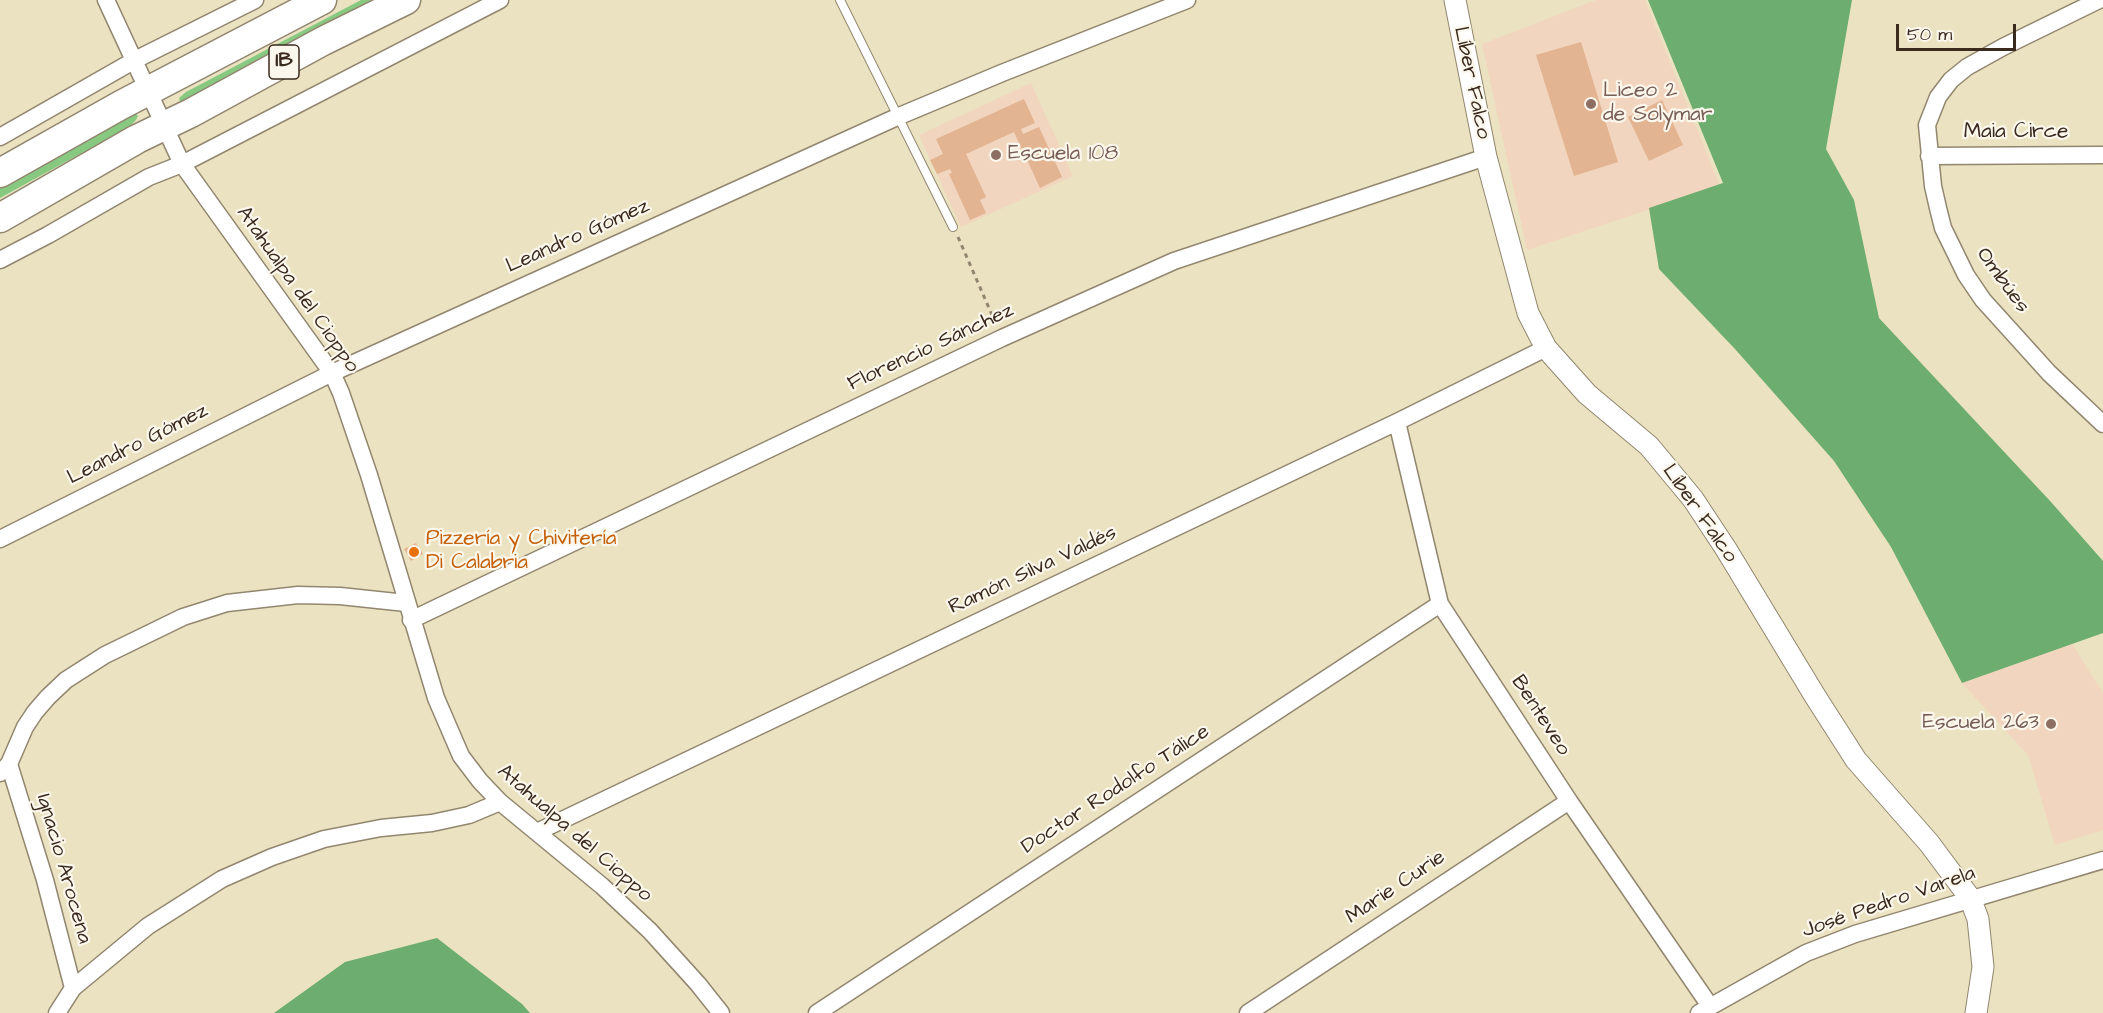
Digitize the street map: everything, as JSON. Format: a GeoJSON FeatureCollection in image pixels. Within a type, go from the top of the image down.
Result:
{"type":"FeatureCollection","features":[{"type":"Feature","properties":{"kind":"highway","name":"IB"},"geometry":{"type":"LineString","coordinates":[[0,173],[148,91],[322,0]]}},
{"type":"Feature","properties":{"kind":"highway","name":"IB"},"geometry":{"type":"LineString","coordinates":[[0,218],[137,139],[406,0]]}},
{"type":"Feature","properties":{"kind":"street","name":"Atahualpa del Cioppo"},"geometry":{"type":"LineString","coordinates":[[106,0],[182,164],[332,373],[352,422],[436,698],[461,756],[500,802],[602,886],[650,932],[699,984],[721,1013]]}},
{"type":"Feature","properties":{"kind":"street"},"geometry":{"type":"LineString","coordinates":[[0,137],[135,60],[255,0]]}},
{"type":"Feature","properties":{"kind":"street"},"geometry":{"type":"LineString","coordinates":[[0,260],[149,177],[182,164],[500,0]]}},
{"type":"Feature","properties":{"kind":"street","name":"Leandro Gómez"},"geometry":{"type":"LineString","coordinates":[[0,539],[332,373],[897,117],[1186,0]]}},
{"type":"Feature","properties":{"kind":"street","name":"Líber Falco"},"geometry":{"type":"LineString","coordinates":[[1455,0],[1486,157],[1528,313],[1546,348],[1587,394],[1649,446],[1693,499],[1856,760],[1929,843],[1970,898],[1978,919],[1983,967],[1976,1013]]}},
{"type":"Feature","properties":{"kind":"street","name":"Ombúes"},"geometry":{"type":"LineString","coordinates":[[2099,0],[1967,67],[1951,80],[1938,97],[1927,125],[1933,186],[1943,228],[1966,275],[1983,300],[2041,364],[2103,424]]}},
{"type":"Feature","properties":{"kind":"street","name":"Maia Circe"},"geometry":{"type":"LineString","coordinates":[[1929,156],[2103,155]]}},
{"type":"Feature","properties":{"kind":"street","name":"Florencio Sánchez"},"geometry":{"type":"LineString","coordinates":[[411,620],[1002,338],[1174,261],[1486,157]]}},
{"type":"Feature","properties":{"kind":"street","name":"Ramón Silva Valdés"},"geometry":{"type":"LineString","coordinates":[[537,832],[1397,422],[1546,348]]}},
{"type":"Feature","properties":{"kind":"street","name":"Benteveo"},"geometry":{"type":"LineString","coordinates":[[1397,422],[1440,604],[1704,1010]]}},
{"type":"Feature","properties":{"kind":"street"},"geometry":{"type":"LineString","coordinates":[[4,768],[34,712],[66,680],[105,656],[183,617],[227,603],[276,596],[340,596],[406,603]]}},
{"type":"Feature","properties":{"kind":"street","name":"Doctor Rodolfo Tálice"},"geometry":{"type":"LineString","coordinates":[[817,1013],[1440,604]]}},
{"type":"Feature","properties":{"kind":"street","name":"Ignacio Arocena"},"geometry":{"type":"LineString","coordinates":[[4,768],[45,880],[73,988]]}},
{"type":"Feature","properties":{"kind":"street","name":"Marie Curie"},"geometry":{"type":"LineString","coordinates":[[1248,1013],[1569,801]]}},
{"type":"Feature","properties":{"kind":"street"},"geometry":{"type":"LineString","coordinates":[[57,1013],[73,988],[148,926],[222,879],[272,857],[324,839],[381,828],[432,823],[469,815],[500,802]]}},
{"type":"Feature","properties":{"kind":"street","name":"José Pedro Varela"},"geometry":{"type":"LineString","coordinates":[[1704,1010],[1806,953],[1855,934],[2103,860]]}},
{"type":"Feature","properties":{"kind":"lane"},"geometry":{"type":"LineString","coordinates":[[840,0],[953,227]]}},
{"type":"Feature","properties":{"kind":"path"},"geometry":{"type":"LineString","coordinates":[[953,227],[1002,338]]}},
{"type":"Feature","properties":{"kind":"shaded area","name":"Liceo 2 de Solymar"},"geometry":{"type":"Polygon","coordinates":[[[1596,0],[1645,0],[1720,186],[1527,250],[1482,44],[1596,0]]]}},
{"type":"Feature","properties":{"kind":"shaded area","name":"Escuela 108"},"geometry":{"type":"Polygon","coordinates":[[[1031,83],[1073,176],[961,227],[919,135],[1031,83]]]}},
{"type":"Feature","properties":{"kind":"shaded area","name":"Escuela 263"},"geometry":{"type":"Polygon","coordinates":[[[2072,644],[2103,693],[2103,830],[2055,845],[2028,755],[1962,683],[2072,644]]]}},
{"type":"Feature","properties":{"kind":"green space"},"geometry":{"type":"Polygon","coordinates":[[[361,0],[386,0],[192,101],[180,101],[179,98],[186,92],[361,0]]]}},
{"type":"Feature","properties":{"kind":"green space"},"geometry":{"type":"Polygon","coordinates":[[[1648,0],[1852,0],[1826,149],[1854,200],[1879,318],[2103,561],[2103,633],[1962,683],[1891,547],[1834,461],[1735,349],[1659,269],[1649,208],[1723,183],[1648,0]]]}},
{"type":"Feature","properties":{"kind":"green space"},"geometry":{"type":"Polygon","coordinates":[[[136,114],[138,116],[136,120],[129,127],[0,198],[0,185],[136,114]]]}},
{"type":"Feature","properties":{"kind":"green space"},"geometry":{"type":"Polygon","coordinates":[[[437,938],[522,1004],[530,1013],[274,1013],[345,962],[437,938]]]}},
{"type":"Feature","properties":{"kind":"building"},"geometry":{"type":"Polygon","coordinates":[[[1581,42],[1618,162],[1574,176],[1536,55],[1581,42]]]}},
{"type":"Feature","properties":{"kind":"building"},"geometry":{"type":"Polygon","coordinates":[[[1024,99],[1035,123],[1021,129],[1023,134],[1039,127],[1062,177],[1040,188],[1014,132],[966,154],[986,197],[980,200],[986,213],[970,220],[949,174],[952,173],[950,169],[937,174],[930,160],[943,154],[936,139],[1024,99]]]}},
{"type":"Feature","properties":{"kind":"building"},"geometry":{"type":"Polygon","coordinates":[[[1662,100],[1683,145],[1649,161],[1628,117],[1662,100]]]}},
{"type":"Feature","properties":{"kind":"building","name":"Pizzería y Chivitería Di Calabria"},"geometry":{"type":"Polygon","coordinates":[[[416,543],[423,554],[411,561],[404,549],[416,543]]]}},
{"type":"Feature","properties":{"kind":"place","name":"Liceo 2 de Solymar"},"geometry":{"type":"Point","coordinates":[1591,104]}},
{"type":"Feature","properties":{"kind":"place","name":"Escuela 108"},"geometry":{"type":"Point","coordinates":[996,155]}},
{"type":"Feature","properties":{"kind":"place","name":"Pizzería y Chivitería Di Calabria"},"geometry":{"type":"Point","coordinates":[414,552]}},
{"type":"Feature","properties":{"kind":"place","name":"Escuela 263"},"geometry":{"type":"Point","coordinates":[2051,724]}}]}
